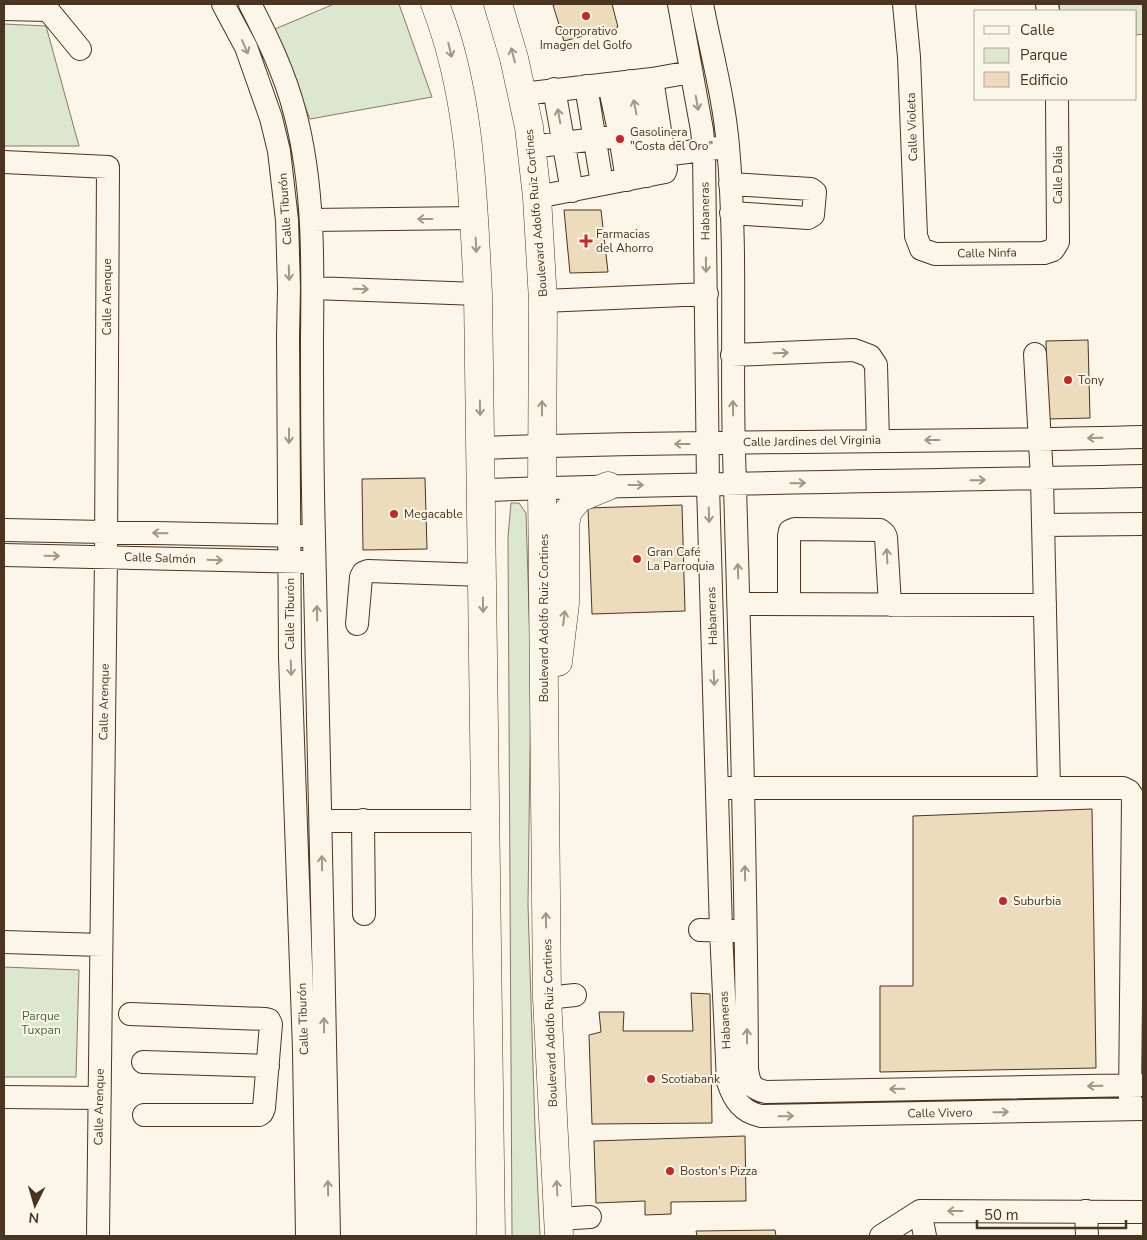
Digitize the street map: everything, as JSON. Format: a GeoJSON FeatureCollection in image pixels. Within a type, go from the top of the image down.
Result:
{"type":"FeatureCollection","features":[{"type":"Feature","properties":{"kind":"main road"},"geometry":{"type":"LineString","coordinates":[[435,4],[446,34],[459,88],[472,181],[478,294],[491,1236]]}},
{"type":"Feature","properties":{"kind":"main road","name":"Boulevard Adolfo Ruiz Cortines"},"geometry":{"type":"LineString","coordinates":[[498,4],[514,58],[530,128],[537,197],[543,302],[542,488],[547,998],[559,1228]]}},
{"type":"Feature","properties":{"kind":"main road"},"geometry":{"type":"LineString","coordinates":[[545,753],[565,603],[565,524],[568,511],[579,498],[608,486]]}},
{"type":"Feature","properties":{"kind":"street","name":"Calle Tiburón"},"geometry":{"type":"LineString","coordinates":[[223,4],[246,47],[271,118],[282,170],[289,288],[290,657],[314,1051],[329,1236]]}},
{"type":"Feature","properties":{"kind":"street","name":"Calle Tiburón"},"geometry":{"type":"LineString","coordinates":[[250,4],[267,36],[284,75],[296,114],[311,220],[314,536],[322,820],[306,1236]]}},
{"type":"Feature","properties":{"kind":"street","name":"Habaneras"},"geometry":{"type":"LineString","coordinates":[[679,4],[704,151],[708,485],[718,788],[711,930],[728,1082],[732,1096],[740,1106]]}},
{"type":"Feature","properties":{"kind":"street","name":"Habaneras"},"geometry":{"type":"LineString","coordinates":[[702,4],[726,127],[730,184],[734,442],[742,703],[747,1069],[750,1084]]}},
{"type":"Feature","properties":{"kind":"street","name":"Calle Violeta"},"geometry":{"type":"LineString","coordinates":[[904,4],[910,67],[916,236],[921,249]]}},
{"type":"Feature","properties":{"kind":"street"},"geometry":{"type":"LineString","coordinates":[[4,9],[45,7],[80,49]]}},
{"type":"Feature","properties":{"kind":"street"},"geometry":{"type":"LineString","coordinates":[[522,94],[691,72]]}},
{"type":"Feature","properties":{"kind":"street"},"geometry":{"type":"LineString","coordinates":[[630,81],[640,133],[637,178]]}},
{"type":"Feature","properties":{"kind":"street"},"geometry":{"type":"LineString","coordinates":[[537,197],[665,172],[664,155],[640,133],[630,81]]}},
{"type":"Feature","properties":{"kind":"street"},"geometry":{"type":"LineString","coordinates":[[586,86],[602,184]]}},
{"type":"Feature","properties":{"kind":"street"},"geometry":{"type":"LineString","coordinates":[[554,90],[572,191]]}},
{"type":"Feature","properties":{"kind":"street","name":"Calle Dalia"},"geometry":{"type":"LineString","coordinates":[[1053,250],[1058,242],[1057,100]]}},
{"type":"Feature","properties":{"kind":"street"},"geometry":{"type":"LineString","coordinates":[[531,146],[640,133]]}},
{"type":"Feature","properties":{"kind":"street"},"geometry":{"type":"LineString","coordinates":[[664,155],[728,147]]}},
{"type":"Feature","properties":{"kind":"street","name":"Calle Arenque"},"geometry":{"type":"LineString","coordinates":[[4,162],[108,167],[106,556],[98,1236]]}},
{"type":"Feature","properties":{"kind":"street"},"geometry":{"type":"LineString","coordinates":[[730,184],[811,189],[815,192],[812,215],[808,218],[731,214]]}},
{"type":"Feature","properties":{"kind":"street"},"geometry":{"type":"LineString","coordinates":[[311,220],[474,218]]}},
{"type":"Feature","properties":{"kind":"street","name":"Calle Ninfa"},"geometry":{"type":"LineString","coordinates":[[921,249],[934,254],[1044,253],[1053,250]]}},
{"type":"Feature","properties":{"kind":"street"},"geometry":{"type":"LineString","coordinates":[[313,288],[478,294]]}},
{"type":"Feature","properties":{"kind":"street"},"geometry":{"type":"LineString","coordinates":[[543,302],[707,294]]}},
{"type":"Feature","properties":{"kind":"street"},"geometry":{"type":"LineString","coordinates":[[732,354],[854,350],[870,356],[876,365],[878,441]]}},
{"type":"Feature","properties":{"kind":"street"},"geometry":{"type":"LineString","coordinates":[[1034,354],[1041,440],[1048,788]]}},
{"type":"Feature","properties":{"kind":"street","name":"Calle Jardines del Virginia"},"geometry":{"type":"LineString","coordinates":[[481,448],[734,442],[1041,440],[1143,437]]}},
{"type":"Feature","properties":{"kind":"street"},"geometry":{"type":"LineString","coordinates":[[482,490],[1143,476]]}},
{"type":"Feature","properties":{"kind":"street"},"geometry":{"type":"LineString","coordinates":[[1043,525],[1143,524]]}},
{"type":"Feature","properties":{"kind":"street"},"geometry":{"type":"LineString","coordinates":[[789,604],[789,536],[790,531],[795,529],[880,530],[884,533],[886,537],[890,605]]}},
{"type":"Feature","properties":{"kind":"street","name":"Calle Salmón"},"geometry":{"type":"LineString","coordinates":[[4,530],[314,536]]}},
{"type":"Feature","properties":{"kind":"street","name":"Calle Salmón"},"geometry":{"type":"LineString","coordinates":[[4,555],[315,562]]}},
{"type":"Feature","properties":{"kind":"street"},"geometry":{"type":"LineString","coordinates":[[356,624],[361,578],[363,573],[368,571],[483,575]]}},
{"type":"Feature","properties":{"kind":"street"},"geometry":{"type":"LineString","coordinates":[[739,604],[1045,605]]}},
{"type":"Feature","properties":{"kind":"street"},"geometry":{"type":"LineString","coordinates":[[715,703],[742,703]]}},
{"type":"Feature","properties":{"kind":"street"},"geometry":{"type":"LineString","coordinates":[[718,788],[1123,788],[1129,791],[1133,796],[1137,1109]]}},
{"type":"Feature","properties":{"kind":"street"},"geometry":{"type":"LineString","coordinates":[[322,820],[485,821]]}},
{"type":"Feature","properties":{"kind":"street"},"geometry":{"type":"LineString","coordinates":[[363,820],[364,914]]}},
{"type":"Feature","properties":{"kind":"street"},"geometry":{"type":"LineString","coordinates":[[711,930],[746,931]]}},
{"type":"Feature","properties":{"kind":"street"},"geometry":{"type":"LineString","coordinates":[[4,942],[102,945]]}},
{"type":"Feature","properties":{"kind":"street"},"geometry":{"type":"LineString","coordinates":[[547,998],[575,995]]}},
{"type":"Feature","properties":{"kind":"street"},"geometry":{"type":"LineString","coordinates":[[130,1014],[265,1018],[271,1024],[262,1113],[259,1115],[144,1115]]}},
{"type":"Feature","properties":{"kind":"street"},"geometry":{"type":"LineString","coordinates":[[143,1062],[268,1058],[314,1051]]}},
{"type":"Feature","properties":{"kind":"street","name":"Calle Vivero"},"geometry":{"type":"LineString","coordinates":[[750,1084],[757,1090],[766,1092],[1136,1085]]}},
{"type":"Feature","properties":{"kind":"street"},"geometry":{"type":"LineString","coordinates":[[932,1088],[933,1113]]}},
{"type":"Feature","properties":{"kind":"street"},"geometry":{"type":"LineString","coordinates":[[4,1097],[99,1098]]}},
{"type":"Feature","properties":{"kind":"street","name":"Calle Vivero"},"geometry":{"type":"LineString","coordinates":[[740,1106],[752,1115],[761,1116],[1137,1109]]}},
{"type":"Feature","properties":{"kind":"street"},"geometry":{"type":"LineString","coordinates":[[920,1211],[925,1236]]}},
{"type":"Feature","properties":{"kind":"street"},"geometry":{"type":"LineString","coordinates":[[881,1236],[920,1211],[1143,1212]]}},
{"type":"Feature","properties":{"kind":"street"},"geometry":{"type":"LineString","coordinates":[[1086,1211],[1087,1236]]}},
{"type":"Feature","properties":{"kind":"street"},"geometry":{"type":"LineString","coordinates":[[559,1228],[590,1218]]}},
{"type":"Feature","properties":{"kind":"green space"},"geometry":{"type":"Polygon","coordinates":[[[334,4],[399,4],[432,97],[310,119],[275,29],[334,4]]]}},
{"type":"Feature","properties":{"kind":"green space"},"geometry":{"type":"Polygon","coordinates":[[[1059,4],[1143,4],[1143,34],[1137,35],[1137,10],[1060,10],[1059,4]]]}},
{"type":"Feature","properties":{"kind":"green space"},"geometry":{"type":"Polygon","coordinates":[[[4,24],[46,26],[79,146],[4,146],[4,24]]]}},
{"type":"Feature","properties":{"kind":"green space"},"geometry":{"type":"Polygon","coordinates":[[[511,503],[519,503],[526,513],[531,676],[528,905],[540,1236],[512,1236],[508,537],[511,503]]]}},
{"type":"Feature","properties":{"kind":"green space","name":"Parque Tuxpan"},"geometry":{"type":"Polygon","coordinates":[[[4,967],[79,970],[76,1077],[4,1077],[4,967]]]}},
{"type":"Feature","properties":{"kind":"building","name":"Corporativo Imagen del Golfo"},"geometry":{"type":"Polygon","coordinates":[[[612,4],[618,27],[564,41],[553,5],[612,4]]]}},
{"type":"Feature","properties":{"kind":"building","name":"Farmacias del Ahorro"},"geometry":{"type":"Polygon","coordinates":[[[564,210],[601,210],[608,272],[570,273],[564,210]]]}},
{"type":"Feature","properties":{"kind":"building","name":"Tony"},"geometry":{"type":"Polygon","coordinates":[[[1088,340],[1090,418],[1048,419],[1046,341],[1088,340]]]}},
{"type":"Feature","properties":{"kind":"building","name":"Megacable"},"geometry":{"type":"Polygon","coordinates":[[[425,478],[427,549],[363,550],[362,479],[425,478]]]}},
{"type":"Feature","properties":{"kind":"building","name":"Gran Café La Parroquia"},"geometry":{"type":"Polygon","coordinates":[[[682,505],[685,611],[592,614],[588,508],[682,505]]]}},
{"type":"Feature","properties":{"kind":"building","name":"Suburbia"},"geometry":{"type":"Polygon","coordinates":[[[1092,809],[1096,1068],[880,1072],[880,986],[913,986],[913,816],[1092,809]]]}},
{"type":"Feature","properties":{"kind":"building","name":"Scotiabank"},"geometry":{"type":"Polygon","coordinates":[[[691,993],[710,994],[712,1123],[592,1124],[589,1035],[601,1032],[599,1012],[624,1012],[623,1031],[693,1031],[691,993]]]}},
{"type":"Feature","properties":{"kind":"building","name":"Boston's Pizza"},"geometry":{"type":"Polygon","coordinates":[[[745,1136],[746,1201],[671,1202],[671,1214],[645,1215],[645,1201],[596,1203],[594,1141],[745,1136]]]}},
{"type":"Feature","properties":{"kind":"building"},"geometry":{"type":"Polygon","coordinates":[[[775,1230],[776,1236],[697,1236],[696,1231],[775,1230]]]}},
{"type":"Feature","properties":{"kind":"place","name":"Corporativo Imagen del Golfo"},"geometry":{"type":"Point","coordinates":[586,16]}},
{"type":"Feature","properties":{"kind":"place","name":"Gasolinera \"Costa del Oro\""},"geometry":{"type":"Point","coordinates":[620,139]}},
{"type":"Feature","properties":{"kind":"place","name":"Farmacias del Ahorro"},"geometry":{"type":"Point","coordinates":[586,241]}},
{"type":"Feature","properties":{"kind":"place","name":"Tony"},"geometry":{"type":"Point","coordinates":[1068,380]}},
{"type":"Feature","properties":{"kind":"place","name":"Megacable"},"geometry":{"type":"Point","coordinates":[394,514]}},
{"type":"Feature","properties":{"kind":"place","name":"Gran Café La Parroquia"},"geometry":{"type":"Point","coordinates":[637,559]}},
{"type":"Feature","properties":{"kind":"place","name":"Suburbia"},"geometry":{"type":"Point","coordinates":[1003,901]}},
{"type":"Feature","properties":{"kind":"place","name":"Scotiabank"},"geometry":{"type":"Point","coordinates":[651,1079]}},
{"type":"Feature","properties":{"kind":"place","name":"Boston's Pizza"},"geometry":{"type":"Point","coordinates":[670,1171]}}]}
